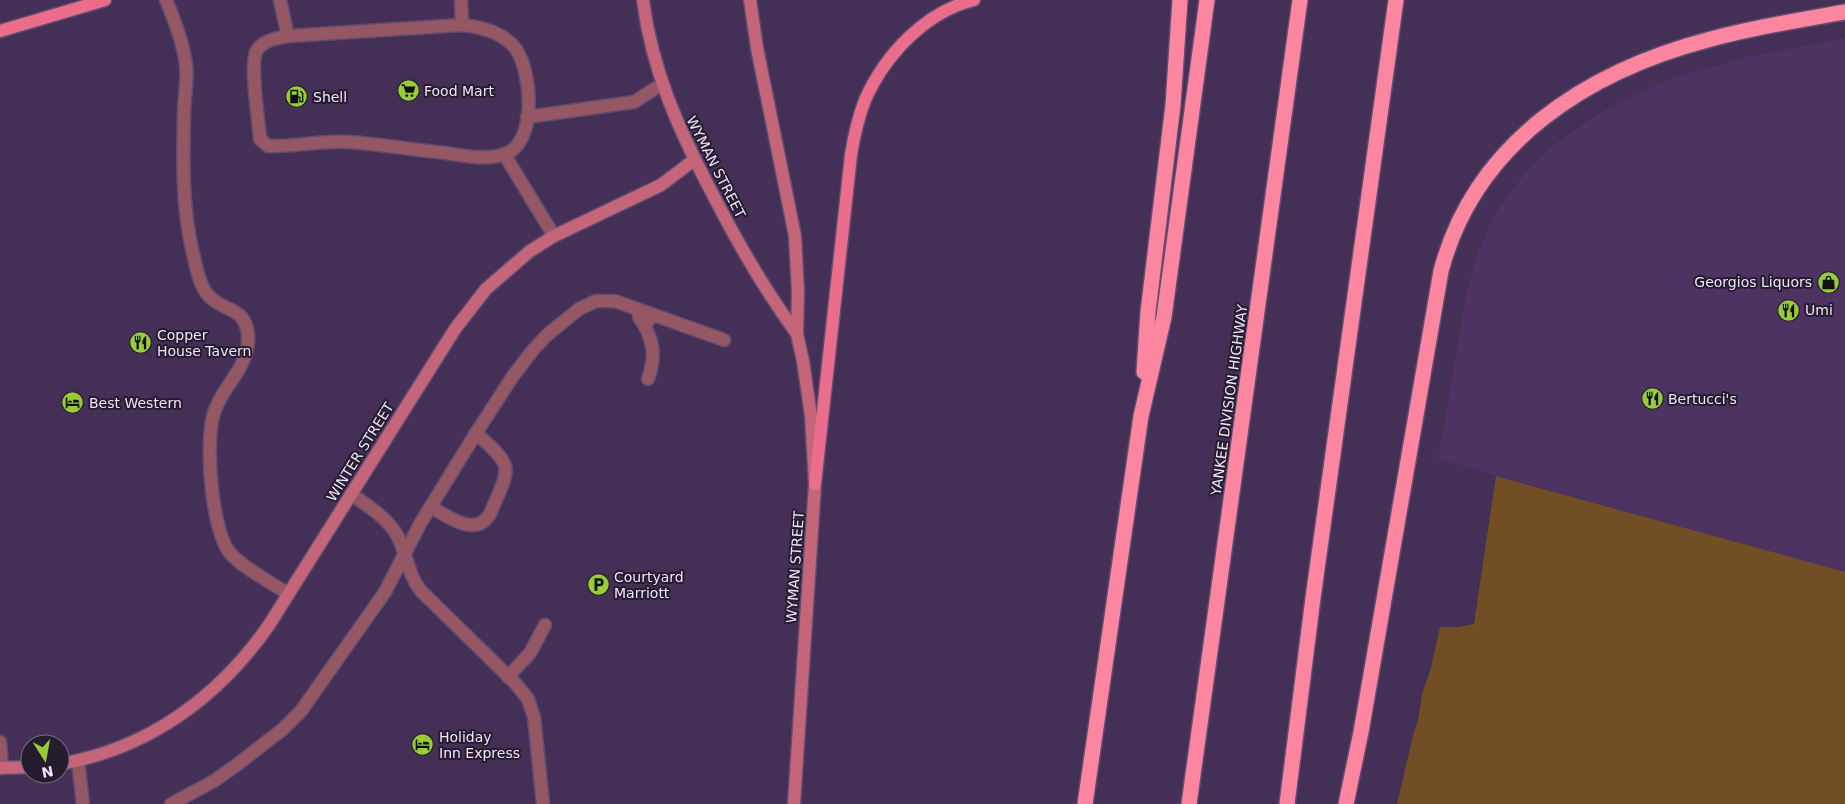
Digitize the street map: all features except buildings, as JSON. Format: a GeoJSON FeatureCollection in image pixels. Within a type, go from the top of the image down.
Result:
{"type":"FeatureCollection","features":[{"type":"Feature","properties":{"kind":"highway"},"geometry":{"type":"LineString","coordinates":[[1085,804],[1141,416],[1148,312],[1177,63],[1180,0]]}},
{"type":"Feature","properties":{"kind":"highway"},"geometry":{"type":"LineString","coordinates":[[1141,416],[1164,317],[1207,0]]}},
{"type":"Feature","properties":{"kind":"highway","name":"YANKEE DIVISION HIGHWAY"},"geometry":{"type":"LineString","coordinates":[[1189,804],[1300,0]]}},
{"type":"Feature","properties":{"kind":"highway"},"geometry":{"type":"LineString","coordinates":[[1286,804],[1396,0]]}},
{"type":"Feature","properties":{"kind":"highway"},"geometry":{"type":"LineString","coordinates":[[1346,804],[1441,271],[1450,239],[1472,196],[1499,159],[1527,131],[1562,105],[1602,81],[1663,54],[1712,38],[1845,12]]}},
{"type":"Feature","properties":{"kind":"main road"},"geometry":{"type":"LineString","coordinates":[[0,31],[105,0]]}},
{"type":"Feature","properties":{"kind":"main road","name":"WYMAN STREET"},"geometry":{"type":"LineString","coordinates":[[642,0],[648,35],[662,84],[694,160],[748,262],[797,334]]}},
{"type":"Feature","properties":{"kind":"main road","name":"WYMAN STREET"},"geometry":{"type":"LineString","coordinates":[[750,0],[757,48],[795,236],[798,292],[797,334],[811,416],[815,484],[794,804]]}},
{"type":"Feature","properties":{"kind":"main road"},"geometry":{"type":"LineString","coordinates":[[815,484],[851,155],[856,127],[865,100],[877,77],[903,43],[927,23],[958,5],[974,0]]}},
{"type":"Feature","properties":{"kind":"main road","name":"WINTER STREET"},"geometry":{"type":"LineString","coordinates":[[70,762],[105,754],[145,736],[175,718],[218,686],[246,656],[269,625],[455,328],[500,275],[530,250],[554,236],[661,185],[694,160]]}},
{"type":"Feature","properties":{"kind":"main road"},"geometry":{"type":"LineString","coordinates":[[1,768],[20,767]]}},
{"type":"Feature","properties":{"kind":"lane"},"geometry":{"type":"LineString","coordinates":[[166,0],[177,25],[186,67],[184,166],[186,205],[192,249],[205,290],[213,300],[237,313],[243,319],[248,337],[243,365],[220,399],[212,420],[209,467],[219,531],[228,551],[236,560],[288,594]]}},
{"type":"Feature","properties":{"kind":"lane"},"geometry":{"type":"LineString","coordinates":[[280,0],[288,36]]}},
{"type":"Feature","properties":{"kind":"lane"},"geometry":{"type":"LineString","coordinates":[[461,0],[462,25]]}},
{"type":"Feature","properties":{"kind":"lane"},"geometry":{"type":"LineString","coordinates":[[462,25],[484,28],[501,36],[515,49],[522,62],[529,99],[523,136],[514,150],[504,154],[479,157],[348,142],[276,146],[263,143],[260,139],[253,63],[254,56],[264,43],[272,39],[288,36],[462,25]]}},
{"type":"Feature","properties":{"kind":"lane"},"geometry":{"type":"LineString","coordinates":[[527,117],[634,102],[662,84]]}},
{"type":"Feature","properties":{"kind":"lane"},"geometry":{"type":"LineString","coordinates":[[504,154],[554,236]]}},
{"type":"Feature","properties":{"kind":"lane"},"geometry":{"type":"LineString","coordinates":[[171,804],[214,781],[238,764],[283,729],[301,711],[385,592],[431,507],[513,376],[533,350],[563,321],[579,309],[596,301],[614,301],[724,340],[639,317],[653,345],[653,362],[648,379]]}},
{"type":"Feature","properties":{"kind":"lane"},"geometry":{"type":"LineString","coordinates":[[431,507],[464,525],[477,524],[488,518],[506,471],[503,459],[476,433]]}},
{"type":"Feature","properties":{"kind":"lane"},"geometry":{"type":"LineString","coordinates":[[351,494],[370,507],[390,526],[398,537],[412,578],[421,591],[528,699],[534,717],[543,804]]}},
{"type":"Feature","properties":{"kind":"lane"},"geometry":{"type":"LineString","coordinates":[[508,677],[530,653],[545,625]]}},
{"type":"Feature","properties":{"kind":"lane"},"geometry":{"type":"LineString","coordinates":[[0,742],[1,768]]}},
{"type":"Feature","properties":{"kind":"lane"},"geometry":{"type":"LineString","coordinates":[[78,761],[83,804]]}},
{"type":"Feature","properties":{"kind":"shaded area"},"geometry":{"type":"Polygon","coordinates":[[[1845,38],[1845,572],[1438,459],[1466,295],[1475,261],[1498,210],[1532,165],[1560,140],[1596,115],[1633,95],[1673,78],[1746,57],[1845,38]]]}},
{"type":"Feature","properties":{"kind":"shaded area"},"geometry":{"type":"Polygon","coordinates":[[[1496,476],[1845,572],[1845,804],[1397,804],[1418,720],[1422,694],[1431,668],[1440,627],[1458,627],[1474,624],[1496,476]]]}},
{"type":"Feature","properties":{"kind":"place","name":"Food Mart"},"geometry":{"type":"Point","coordinates":[408,91]}},
{"type":"Feature","properties":{"kind":"place","name":"Shell"},"geometry":{"type":"Point","coordinates":[297,97]}},
{"type":"Feature","properties":{"kind":"place","name":"Georgios Liquors"},"geometry":{"type":"Point","coordinates":[1828,282]}},
{"type":"Feature","properties":{"kind":"place","name":"Umi"},"geometry":{"type":"Point","coordinates":[1789,310]}},
{"type":"Feature","properties":{"kind":"place","name":"Copper House Tavern"},"geometry":{"type":"Point","coordinates":[141,343]}},
{"type":"Feature","properties":{"kind":"place","name":"Bertucci's"},"geometry":{"type":"Point","coordinates":[1652,399]}},
{"type":"Feature","properties":{"kind":"place","name":"Best Western"},"geometry":{"type":"Point","coordinates":[73,403]}},
{"type":"Feature","properties":{"kind":"place","name":"Courtyard Marriott"},"geometry":{"type":"Point","coordinates":[598,585]}},
{"type":"Feature","properties":{"kind":"place","name":"Holiday Inn Express"},"geometry":{"type":"Point","coordinates":[423,745]}}]}
